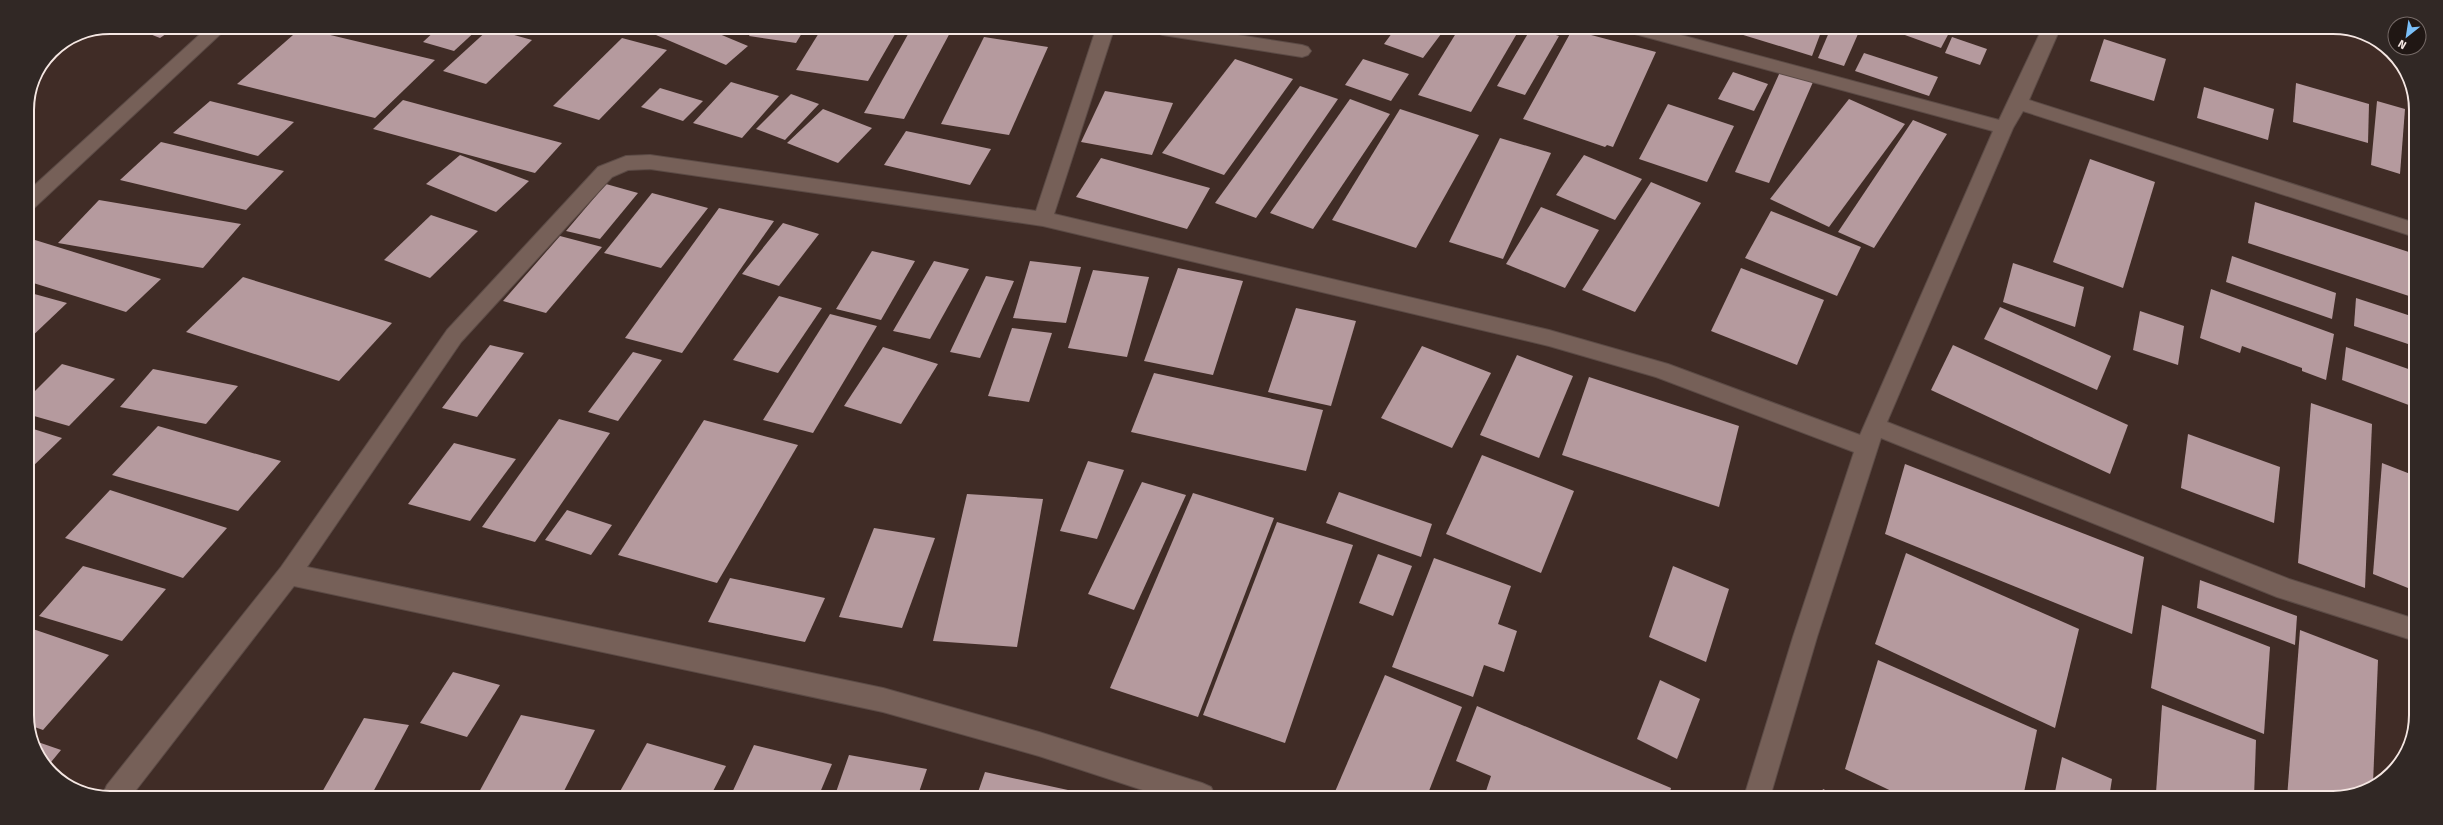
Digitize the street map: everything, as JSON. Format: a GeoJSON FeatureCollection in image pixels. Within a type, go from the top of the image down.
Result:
{"type":"FeatureCollection","features":[{"type":"Feature","properties":{"kind":"street"},"geometry":{"type":"LineString","coordinates":[[34,197],[210,34]]}},
{"type":"Feature","properties":{"kind":"street"},"geometry":{"type":"LineString","coordinates":[[1043,219],[1103,34]]}},
{"type":"Feature","properties":{"kind":"street"},"geometry":{"type":"LineString","coordinates":[[1195,34],[1302,51]]}},
{"type":"Feature","properties":{"kind":"street"},"geometry":{"type":"LineString","coordinates":[[1656,34],[2004,128]]}},
{"type":"Feature","properties":{"kind":"street"},"geometry":{"type":"LineString","coordinates":[[1759,791],[1805,637],[1874,426],[2004,128],[2018,103],[2049,34]]}},
{"type":"Feature","properties":{"kind":"street"},"geometry":{"type":"LineString","coordinates":[[2018,103],[2409,228]]}},
{"type":"Feature","properties":{"kind":"street"},"geometry":{"type":"LineString","coordinates":[[118,791],[289,574],[454,336],[605,172],[617,165],[626,163],[650,162],[1043,219],[1549,338],[1660,370],[1868,448]]}},
{"type":"Feature","properties":{"kind":"street"},"geometry":{"type":"LineString","coordinates":[[1874,426],[2286,589],[2409,628]]}},
{"type":"Feature","properties":{"kind":"street"},"geometry":{"type":"LineString","coordinates":[[289,574],[883,700],[1038,744],[1186,791]]}},
{"type":"Feature","properties":{"kind":"building"},"geometry":{"type":"Polygon","coordinates":[[[150,34],[166,34],[160,38],[150,34]]]}},
{"type":"Feature","properties":{"kind":"building"},"geometry":{"type":"Polygon","coordinates":[[[294,34],[326,34],[435,60],[375,118],[237,84],[294,34]]]}},
{"type":"Feature","properties":{"kind":"building"},"geometry":{"type":"Polygon","coordinates":[[[432,34],[472,34],[454,51],[423,42],[432,34]]]}},
{"type":"Feature","properties":{"kind":"building"},"geometry":{"type":"Polygon","coordinates":[[[483,34],[511,34],[532,40],[486,84],[443,71],[483,34]]]}},
{"type":"Feature","properties":{"kind":"building"},"geometry":{"type":"Polygon","coordinates":[[[654,34],[719,34],[748,46],[726,65],[654,34]]]}},
{"type":"Feature","properties":{"kind":"building"},"geometry":{"type":"Polygon","coordinates":[[[750,34],[801,34],[796,43],[749,36],[750,34]]]}},
{"type":"Feature","properties":{"kind":"building"},"geometry":{"type":"Polygon","coordinates":[[[818,34],[895,34],[868,81],[796,70],[818,34]]]}},
{"type":"Feature","properties":{"kind":"building"},"geometry":{"type":"Polygon","coordinates":[[[908,34],[949,34],[904,119],[864,113],[908,34]]]}},
{"type":"Feature","properties":{"kind":"building"},"geometry":{"type":"Polygon","coordinates":[[[1391,34],[1441,34],[1423,58],[1384,44],[1391,34]]]}},
{"type":"Feature","properties":{"kind":"building"},"geometry":{"type":"Polygon","coordinates":[[[1456,34],[1517,34],[1471,112],[1418,95],[1456,34]]]}},
{"type":"Feature","properties":{"kind":"building"},"geometry":{"type":"Polygon","coordinates":[[[1528,34],[1552,34],[1559,36],[1525,95],[1497,86],[1528,34]]]}},
{"type":"Feature","properties":{"kind":"building"},"geometry":{"type":"Polygon","coordinates":[[[1570,34],[1587,34],[1656,52],[1613,147],[1607,145],[1605,147],[1523,119],[1570,34]]]}},
{"type":"Feature","properties":{"kind":"building"},"geometry":{"type":"Polygon","coordinates":[[[1740,34],[1820,34],[1812,56],[1740,34]]]}},
{"type":"Feature","properties":{"kind":"building"},"geometry":{"type":"Polygon","coordinates":[[[1828,34],[1858,34],[1844,66],[1818,58],[1828,34]]]}},
{"type":"Feature","properties":{"kind":"building"},"geometry":{"type":"Polygon","coordinates":[[[1902,34],[1948,34],[1941,48],[1902,34]]]}},
{"type":"Feature","properties":{"kind":"building"},"geometry":{"type":"Polygon","coordinates":[[[984,37],[1048,47],[1009,135],[941,124],[984,37]]]}},
{"type":"Feature","properties":{"kind":"building"},"geometry":{"type":"Polygon","coordinates":[[[1952,37],[1987,49],[1980,65],[1945,53],[1952,37]]]}},
{"type":"Feature","properties":{"kind":"building"},"geometry":{"type":"Polygon","coordinates":[[[622,38],[667,50],[599,120],[553,106],[622,38]]]}},
{"type":"Feature","properties":{"kind":"building"},"geometry":{"type":"Polygon","coordinates":[[[2104,39],[2166,59],[2154,101],[2090,81],[2104,39]]]}},
{"type":"Feature","properties":{"kind":"building"},"geometry":{"type":"Polygon","coordinates":[[[1864,53],[1938,77],[1929,96],[1855,71],[1864,53]]]}},
{"type":"Feature","properties":{"kind":"building"},"geometry":{"type":"Polygon","coordinates":[[[1235,59],[1293,79],[1224,175],[1162,153],[1235,59]]]}},
{"type":"Feature","properties":{"kind":"building"},"geometry":{"type":"Polygon","coordinates":[[[1363,59],[1409,74],[1391,101],[1345,85],[1363,59]]]}},
{"type":"Feature","properties":{"kind":"building"},"geometry":{"type":"Polygon","coordinates":[[[1733,72],[1768,84],[1754,111],[1718,99],[1733,72]]]}},
{"type":"Feature","properties":{"kind":"building"},"geometry":{"type":"Polygon","coordinates":[[[1780,72],[1813,82],[1769,183],[1735,172],[1780,72]]]}},
{"type":"Feature","properties":{"kind":"building"},"geometry":{"type":"Polygon","coordinates":[[[731,82],[779,96],[742,138],[693,123],[731,82]]]}},
{"type":"Feature","properties":{"kind":"building"},"geometry":{"type":"Polygon","coordinates":[[[2296,83],[2369,104],[2368,143],[2293,122],[2296,83]]]}},
{"type":"Feature","properties":{"kind":"building"},"geometry":{"type":"Polygon","coordinates":[[[1300,86],[1338,99],[1256,218],[1215,203],[1300,86]]]}},
{"type":"Feature","properties":{"kind":"building"},"geometry":{"type":"Polygon","coordinates":[[[2204,87],[2274,109],[2268,140],[2197,118],[2204,87]]]}},
{"type":"Feature","properties":{"kind":"building"},"geometry":{"type":"Polygon","coordinates":[[[660,88],[703,101],[683,121],[641,107],[660,88]]]}},
{"type":"Feature","properties":{"kind":"building"},"geometry":{"type":"Polygon","coordinates":[[[1105,91],[1173,103],[1152,155],[1081,142],[1105,91]]]}},
{"type":"Feature","properties":{"kind":"building"},"geometry":{"type":"Polygon","coordinates":[[[791,94],[819,104],[785,140],[756,129],[791,94]]]}},
{"type":"Feature","properties":{"kind":"building"},"geometry":{"type":"Polygon","coordinates":[[[1350,99],[1390,114],[1313,229],[1270,213],[1350,99]]]}},
{"type":"Feature","properties":{"kind":"building"},"geometry":{"type":"Polygon","coordinates":[[[1849,99],[1905,124],[1829,227],[1770,199],[1849,99]]]}},
{"type":"Feature","properties":{"kind":"building"},"geometry":{"type":"Polygon","coordinates":[[[403,100],[562,143],[535,173],[373,129],[403,100]]]}},
{"type":"Feature","properties":{"kind":"building"},"geometry":{"type":"Polygon","coordinates":[[[210,101],[294,122],[258,156],[173,133],[210,101]]]}},
{"type":"Feature","properties":{"kind":"building"},"geometry":{"type":"Polygon","coordinates":[[[2377,101],[2405,109],[2400,174],[2371,165],[2377,101]]]}},
{"type":"Feature","properties":{"kind":"building"},"geometry":{"type":"Polygon","coordinates":[[[1668,104],[1734,126],[1707,182],[1639,159],[1668,104]]]}},
{"type":"Feature","properties":{"kind":"building"},"geometry":{"type":"Polygon","coordinates":[[[823,109],[872,128],[838,163],[787,143],[823,109]]]}},
{"type":"Feature","properties":{"kind":"building"},"geometry":{"type":"Polygon","coordinates":[[[1400,109],[1479,135],[1416,248],[1332,220],[1400,109]]]}},
{"type":"Feature","properties":{"kind":"building"},"geometry":{"type":"Polygon","coordinates":[[[1913,120],[1947,134],[1874,248],[1838,232],[1913,120]]]}},
{"type":"Feature","properties":{"kind":"building"},"geometry":{"type":"Polygon","coordinates":[[[906,131],[991,149],[970,185],[884,165],[906,131]]]}},
{"type":"Feature","properties":{"kind":"building"},"geometry":{"type":"Polygon","coordinates":[[[1500,138],[1551,153],[1503,259],[1449,242],[1500,138]]]}},
{"type":"Feature","properties":{"kind":"building"},"geometry":{"type":"Polygon","coordinates":[[[161,142],[284,171],[246,210],[120,180],[161,142]]]}},
{"type":"Feature","properties":{"kind":"building"},"geometry":{"type":"Polygon","coordinates":[[[460,155],[529,181],[496,212],[426,184],[460,155]]]}},
{"type":"Feature","properties":{"kind":"building"},"geometry":{"type":"Polygon","coordinates":[[[1584,155],[1642,179],[1615,220],[1556,195],[1584,155]]]}},
{"type":"Feature","properties":{"kind":"building"},"geometry":{"type":"Polygon","coordinates":[[[1101,158],[1210,188],[1187,229],[1076,197],[1101,158]]]}},
{"type":"Feature","properties":{"kind":"building"},"geometry":{"type":"Polygon","coordinates":[[[2090,159],[2155,182],[2123,288],[2053,262],[2090,159]]]}},
{"type":"Feature","properties":{"kind":"building"},"geometry":{"type":"Polygon","coordinates":[[[1651,182],[1701,203],[1635,312],[1582,290],[1651,182]]]}},
{"type":"Feature","properties":{"kind":"building"},"geometry":{"type":"Polygon","coordinates":[[[606,184],[638,193],[600,239],[566,231],[606,184]]]}},
{"type":"Feature","properties":{"kind":"building"},"geometry":{"type":"Polygon","coordinates":[[[652,193],[708,208],[661,268],[604,253],[652,193]]]}},
{"type":"Feature","properties":{"kind":"building"},"geometry":{"type":"Polygon","coordinates":[[[99,200],[241,224],[203,268],[58,243],[99,200]]]}},
{"type":"Feature","properties":{"kind":"building"},"geometry":{"type":"Polygon","coordinates":[[[2255,202],[2409,252],[2409,296],[2248,243],[2255,202]]]}},
{"type":"Feature","properties":{"kind":"building"},"geometry":{"type":"Polygon","coordinates":[[[1541,207],[1599,230],[1565,288],[1506,264],[1541,207]]]}},
{"type":"Feature","properties":{"kind":"building"},"geometry":{"type":"Polygon","coordinates":[[[719,208],[774,221],[682,353],[625,338],[719,208]]]}},
{"type":"Feature","properties":{"kind":"building"},"geometry":{"type":"Polygon","coordinates":[[[1771,211],[1861,247],[1837,296],[1745,258],[1771,211]]]}},
{"type":"Feature","properties":{"kind":"building"},"geometry":{"type":"Polygon","coordinates":[[[431,215],[478,231],[430,278],[384,260],[431,215]]]}},
{"type":"Feature","properties":{"kind":"building"},"geometry":{"type":"Polygon","coordinates":[[[783,223],[819,234],[779,286],[742,274],[783,223]]]}},
{"type":"Feature","properties":{"kind":"building"},"geometry":{"type":"Polygon","coordinates":[[[560,236],[602,247],[546,313],[503,301],[560,236]]]}},
{"type":"Feature","properties":{"kind":"building"},"geometry":{"type":"Polygon","coordinates":[[[34,241],[161,279],[126,312],[34,283],[34,241]]]}},
{"type":"Feature","properties":{"kind":"building"},"geometry":{"type":"Polygon","coordinates":[[[872,251],[915,261],[881,320],[836,309],[872,251]]]}},
{"type":"Feature","properties":{"kind":"building"},"geometry":{"type":"Polygon","coordinates":[[[2232,256],[2336,293],[2332,319],[2226,282],[2232,256]]]}},
{"type":"Feature","properties":{"kind":"building"},"geometry":{"type":"Polygon","coordinates":[[[934,261],[969,269],[930,339],[893,331],[934,261]]]}},
{"type":"Feature","properties":{"kind":"building"},"geometry":{"type":"Polygon","coordinates":[[[1030,261],[1081,267],[1066,323],[1013,318],[1030,261]]]}},
{"type":"Feature","properties":{"kind":"building"},"geometry":{"type":"Polygon","coordinates":[[[2013,263],[2084,287],[2075,327],[2003,302],[2013,263]]]}},
{"type":"Feature","properties":{"kind":"building"},"geometry":{"type":"Polygon","coordinates":[[[1178,268],[1243,281],[1213,375],[1144,361],[1178,268]]]}},
{"type":"Feature","properties":{"kind":"building"},"geometry":{"type":"Polygon","coordinates":[[[1741,268],[1824,300],[1797,365],[1711,331],[1741,268]]]}},
{"type":"Feature","properties":{"kind":"building"},"geometry":{"type":"Polygon","coordinates":[[[1093,270],[1149,277],[1127,357],[1068,348],[1093,270]]]}},
{"type":"Feature","properties":{"kind":"building"},"geometry":{"type":"Polygon","coordinates":[[[986,276],[1014,281],[980,358],[950,352],[986,276]]]}},
{"type":"Feature","properties":{"kind":"building"},"geometry":{"type":"Polygon","coordinates":[[[243,277],[392,323],[339,381],[186,332],[243,277]]]}},
{"type":"Feature","properties":{"kind":"building"},"geometry":{"type":"Polygon","coordinates":[[[2211,289],[2334,334],[2326,380],[2302,371],[2302,368],[2242,346],[2240,353],[2200,338],[2211,289]]]}},
{"type":"Feature","properties":{"kind":"building"},"geometry":{"type":"Polygon","coordinates":[[[34,294],[67,303],[34,334],[34,294]]]}},
{"type":"Feature","properties":{"kind":"building"},"geometry":{"type":"Polygon","coordinates":[[[779,296],[822,308],[778,373],[733,360],[779,296]]]}},
{"type":"Feature","properties":{"kind":"building"},"geometry":{"type":"Polygon","coordinates":[[[2356,298],[2409,315],[2409,344],[2354,326],[2356,298]]]}},
{"type":"Feature","properties":{"kind":"building"},"geometry":{"type":"Polygon","coordinates":[[[2000,307],[2111,356],[2097,390],[1984,339],[2000,307]]]}},
{"type":"Feature","properties":{"kind":"building"},"geometry":{"type":"Polygon","coordinates":[[[1296,308],[1356,321],[1331,406],[1268,392],[1296,308]]]}},
{"type":"Feature","properties":{"kind":"building"},"geometry":{"type":"Polygon","coordinates":[[[2140,311],[2184,326],[2178,365],[2133,350],[2140,311]]]}},
{"type":"Feature","properties":{"kind":"building"},"geometry":{"type":"Polygon","coordinates":[[[830,314],[877,326],[813,433],[763,420],[830,314]]]}},
{"type":"Feature","properties":{"kind":"building"},"geometry":{"type":"Polygon","coordinates":[[[1012,328],[1052,333],[1029,402],[988,396],[1012,328]]]}},
{"type":"Feature","properties":{"kind":"building"},"geometry":{"type":"Polygon","coordinates":[[[490,345],[524,353],[477,417],[442,408],[490,345]]]}},
{"type":"Feature","properties":{"kind":"building"},"geometry":{"type":"Polygon","coordinates":[[[1953,345],[2128,425],[2110,474],[1931,390],[1953,345]]]}},
{"type":"Feature","properties":{"kind":"building"},"geometry":{"type":"Polygon","coordinates":[[[1422,346],[1491,373],[1452,448],[1381,418],[1422,346]]]}},
{"type":"Feature","properties":{"kind":"building"},"geometry":{"type":"Polygon","coordinates":[[[883,347],[938,364],[901,424],[844,406],[883,347]]]}},
{"type":"Feature","properties":{"kind":"building"},"geometry":{"type":"Polygon","coordinates":[[[2346,347],[2409,369],[2409,405],[2342,380],[2346,347]]]}},
{"type":"Feature","properties":{"kind":"building"},"geometry":{"type":"Polygon","coordinates":[[[633,352],[662,360],[618,421],[588,412],[633,352]]]}},
{"type":"Feature","properties":{"kind":"building"},"geometry":{"type":"Polygon","coordinates":[[[1517,355],[1573,376],[1539,458],[1480,435],[1517,355]]]}},
{"type":"Feature","properties":{"kind":"building"},"geometry":{"type":"Polygon","coordinates":[[[62,364],[115,379],[69,426],[34,416],[34,392],[62,364]]]}},
{"type":"Feature","properties":{"kind":"building"},"geometry":{"type":"Polygon","coordinates":[[[153,369],[238,386],[206,424],[120,407],[153,369]]]}},
{"type":"Feature","properties":{"kind":"building"},"geometry":{"type":"Polygon","coordinates":[[[1154,373],[1323,410],[1306,471],[1131,432],[1154,373]]]}},
{"type":"Feature","properties":{"kind":"building"},"geometry":{"type":"Polygon","coordinates":[[[1589,377],[1739,426],[1719,507],[1562,455],[1589,377]]]}},
{"type":"Feature","properties":{"kind":"building"},"geometry":{"type":"Polygon","coordinates":[[[2311,403],[2372,424],[2365,588],[2298,563],[2311,403]]]}},
{"type":"Feature","properties":{"kind":"building"},"geometry":{"type":"Polygon","coordinates":[[[559,419],[610,433],[535,542],[482,527],[559,419]]]}},
{"type":"Feature","properties":{"kind":"building"},"geometry":{"type":"Polygon","coordinates":[[[704,420],[798,445],[717,583],[618,555],[704,420]]]}},
{"type":"Feature","properties":{"kind":"building"},"geometry":{"type":"Polygon","coordinates":[[[158,426],[281,461],[238,511],[112,475],[158,426]]]}},
{"type":"Feature","properties":{"kind":"building"},"geometry":{"type":"Polygon","coordinates":[[[34,429],[62,438],[34,465],[34,429]]]}},
{"type":"Feature","properties":{"kind":"building"},"geometry":{"type":"Polygon","coordinates":[[[2188,434],[2280,467],[2274,523],[2181,488],[2188,434]]]}},
{"type":"Feature","properties":{"kind":"building"},"geometry":{"type":"Polygon","coordinates":[[[454,443],[516,459],[470,521],[408,504],[454,443]]]}},
{"type":"Feature","properties":{"kind":"building"},"geometry":{"type":"Polygon","coordinates":[[[1482,455],[1574,491],[1541,573],[1446,534],[1482,455]]]}},
{"type":"Feature","properties":{"kind":"building"},"geometry":{"type":"Polygon","coordinates":[[[1088,461],[1124,470],[1097,539],[1060,531],[1088,461]]]}},
{"type":"Feature","properties":{"kind":"building"},"geometry":{"type":"Polygon","coordinates":[[[2382,463],[2409,473],[2409,588],[2373,574],[2382,463]]]}},
{"type":"Feature","properties":{"kind":"building"},"geometry":{"type":"Polygon","coordinates":[[[1905,464],[2144,557],[2132,634],[1885,534],[1905,464]]]}},
{"type":"Feature","properties":{"kind":"building"},"geometry":{"type":"Polygon","coordinates":[[[1142,482],[1186,495],[1134,610],[1088,594],[1142,482]]]}},
{"type":"Feature","properties":{"kind":"building"},"geometry":{"type":"Polygon","coordinates":[[[110,490],[227,528],[183,578],[65,538],[110,490]]]}},
{"type":"Feature","properties":{"kind":"building"},"geometry":{"type":"Polygon","coordinates":[[[1339,492],[1432,524],[1421,557],[1326,523],[1339,492]]]}},
{"type":"Feature","properties":{"kind":"building"},"geometry":{"type":"Polygon","coordinates":[[[1193,493],[1274,518],[1198,717],[1110,688],[1193,493]]]}},
{"type":"Feature","properties":{"kind":"building"},"geometry":{"type":"Polygon","coordinates":[[[967,494],[1043,499],[1017,647],[933,641],[967,494]]]}},
{"type":"Feature","properties":{"kind":"building"},"geometry":{"type":"Polygon","coordinates":[[[567,510],[612,525],[591,555],[545,540],[567,510]]]}},
{"type":"Feature","properties":{"kind":"building"},"geometry":{"type":"Polygon","coordinates":[[[1277,522],[1353,545],[1285,743],[1203,715],[1277,522]]]}},
{"type":"Feature","properties":{"kind":"building"},"geometry":{"type":"Polygon","coordinates":[[[874,528],[935,538],[902,628],[839,617],[874,528]]]}},
{"type":"Feature","properties":{"kind":"building"},"geometry":{"type":"Polygon","coordinates":[[[1906,553],[2079,629],[2055,728],[1875,644],[1906,553]]]}},
{"type":"Feature","properties":{"kind":"building"},"geometry":{"type":"Polygon","coordinates":[[[1378,554],[1412,566],[1393,616],[1359,603],[1378,554]]]}},
{"type":"Feature","properties":{"kind":"building"},"geometry":{"type":"Polygon","coordinates":[[[1434,558],[1511,586],[1498,624],[1517,631],[1504,672],[1484,665],[1473,697],[1392,667],[1434,558]]]}},
{"type":"Feature","properties":{"kind":"building"},"geometry":{"type":"Polygon","coordinates":[[[83,566],[166,589],[122,641],[39,616],[83,566]]]}},
{"type":"Feature","properties":{"kind":"building"},"geometry":{"type":"Polygon","coordinates":[[[1673,566],[1729,589],[1706,662],[1649,637],[1673,566]]]}},
{"type":"Feature","properties":{"kind":"building"},"geometry":{"type":"Polygon","coordinates":[[[730,578],[825,598],[805,642],[708,622],[730,578]]]}},
{"type":"Feature","properties":{"kind":"building"},"geometry":{"type":"Polygon","coordinates":[[[2200,580],[2297,616],[2295,645],[2197,608],[2200,580]]]}},
{"type":"Feature","properties":{"kind":"building"},"geometry":{"type":"Polygon","coordinates":[[[2162,605],[2270,647],[2264,734],[2151,688],[2162,605]]]}},
{"type":"Feature","properties":{"kind":"building"},"geometry":{"type":"Polygon","coordinates":[[[34,629],[109,655],[43,730],[35,727],[34,720],[34,629]]]}},
{"type":"Feature","properties":{"kind":"building"},"geometry":{"type":"Polygon","coordinates":[[[2300,630],[2378,660],[2373,779],[2348,790],[2288,791],[2300,630]]]}},
{"type":"Feature","properties":{"kind":"building"},"geometry":{"type":"Polygon","coordinates":[[[1878,660],[2037,730],[2024,791],[1891,791],[1845,769],[1878,660]]]}},
{"type":"Feature","properties":{"kind":"building"},"geometry":{"type":"Polygon","coordinates":[[[453,672],[500,685],[467,737],[420,723],[453,672]]]}},
{"type":"Feature","properties":{"kind":"building"},"geometry":{"type":"Polygon","coordinates":[[[1385,675],[1462,707],[1429,791],[1335,791],[1385,675]]]}},
{"type":"Feature","properties":{"kind":"building"},"geometry":{"type":"Polygon","coordinates":[[[1660,680],[1700,699],[1677,759],[1637,739],[1660,680]]]}},
{"type":"Feature","properties":{"kind":"building"},"geometry":{"type":"Polygon","coordinates":[[[2162,705],[2256,740],[2254,791],[2156,791],[2162,705]]]}},
{"type":"Feature","properties":{"kind":"building"},"geometry":{"type":"Polygon","coordinates":[[[1477,706],[1671,788],[1670,791],[1486,791],[1491,776],[1456,761],[1477,706]]]}},
{"type":"Feature","properties":{"kind":"building"},"geometry":{"type":"Polygon","coordinates":[[[521,715],[595,730],[564,791],[480,791],[521,715]]]}},
{"type":"Feature","properties":{"kind":"building"},"geometry":{"type":"Polygon","coordinates":[[[364,718],[409,725],[374,791],[323,791],[364,718]]]}},
{"type":"Feature","properties":{"kind":"building"},"geometry":{"type":"Polygon","coordinates":[[[39,742],[61,750],[51,762],[44,753],[39,742]]]}},
{"type":"Feature","properties":{"kind":"building"},"geometry":{"type":"Polygon","coordinates":[[[647,743],[726,766],[713,791],[620,791],[647,743]]]}},
{"type":"Feature","properties":{"kind":"building"},"geometry":{"type":"Polygon","coordinates":[[[754,745],[832,764],[821,791],[733,791],[754,745]]]}},
{"type":"Feature","properties":{"kind":"building"},"geometry":{"type":"Polygon","coordinates":[[[849,755],[927,769],[919,791],[836,791],[849,755]]]}},
{"type":"Feature","properties":{"kind":"building"},"geometry":{"type":"Polygon","coordinates":[[[2062,757],[2112,779],[2110,791],[2055,791],[2062,757]]]}},
{"type":"Feature","properties":{"kind":"building"},"geometry":{"type":"Polygon","coordinates":[[[985,772],[1073,791],[978,791],[985,772]]]}}]}
